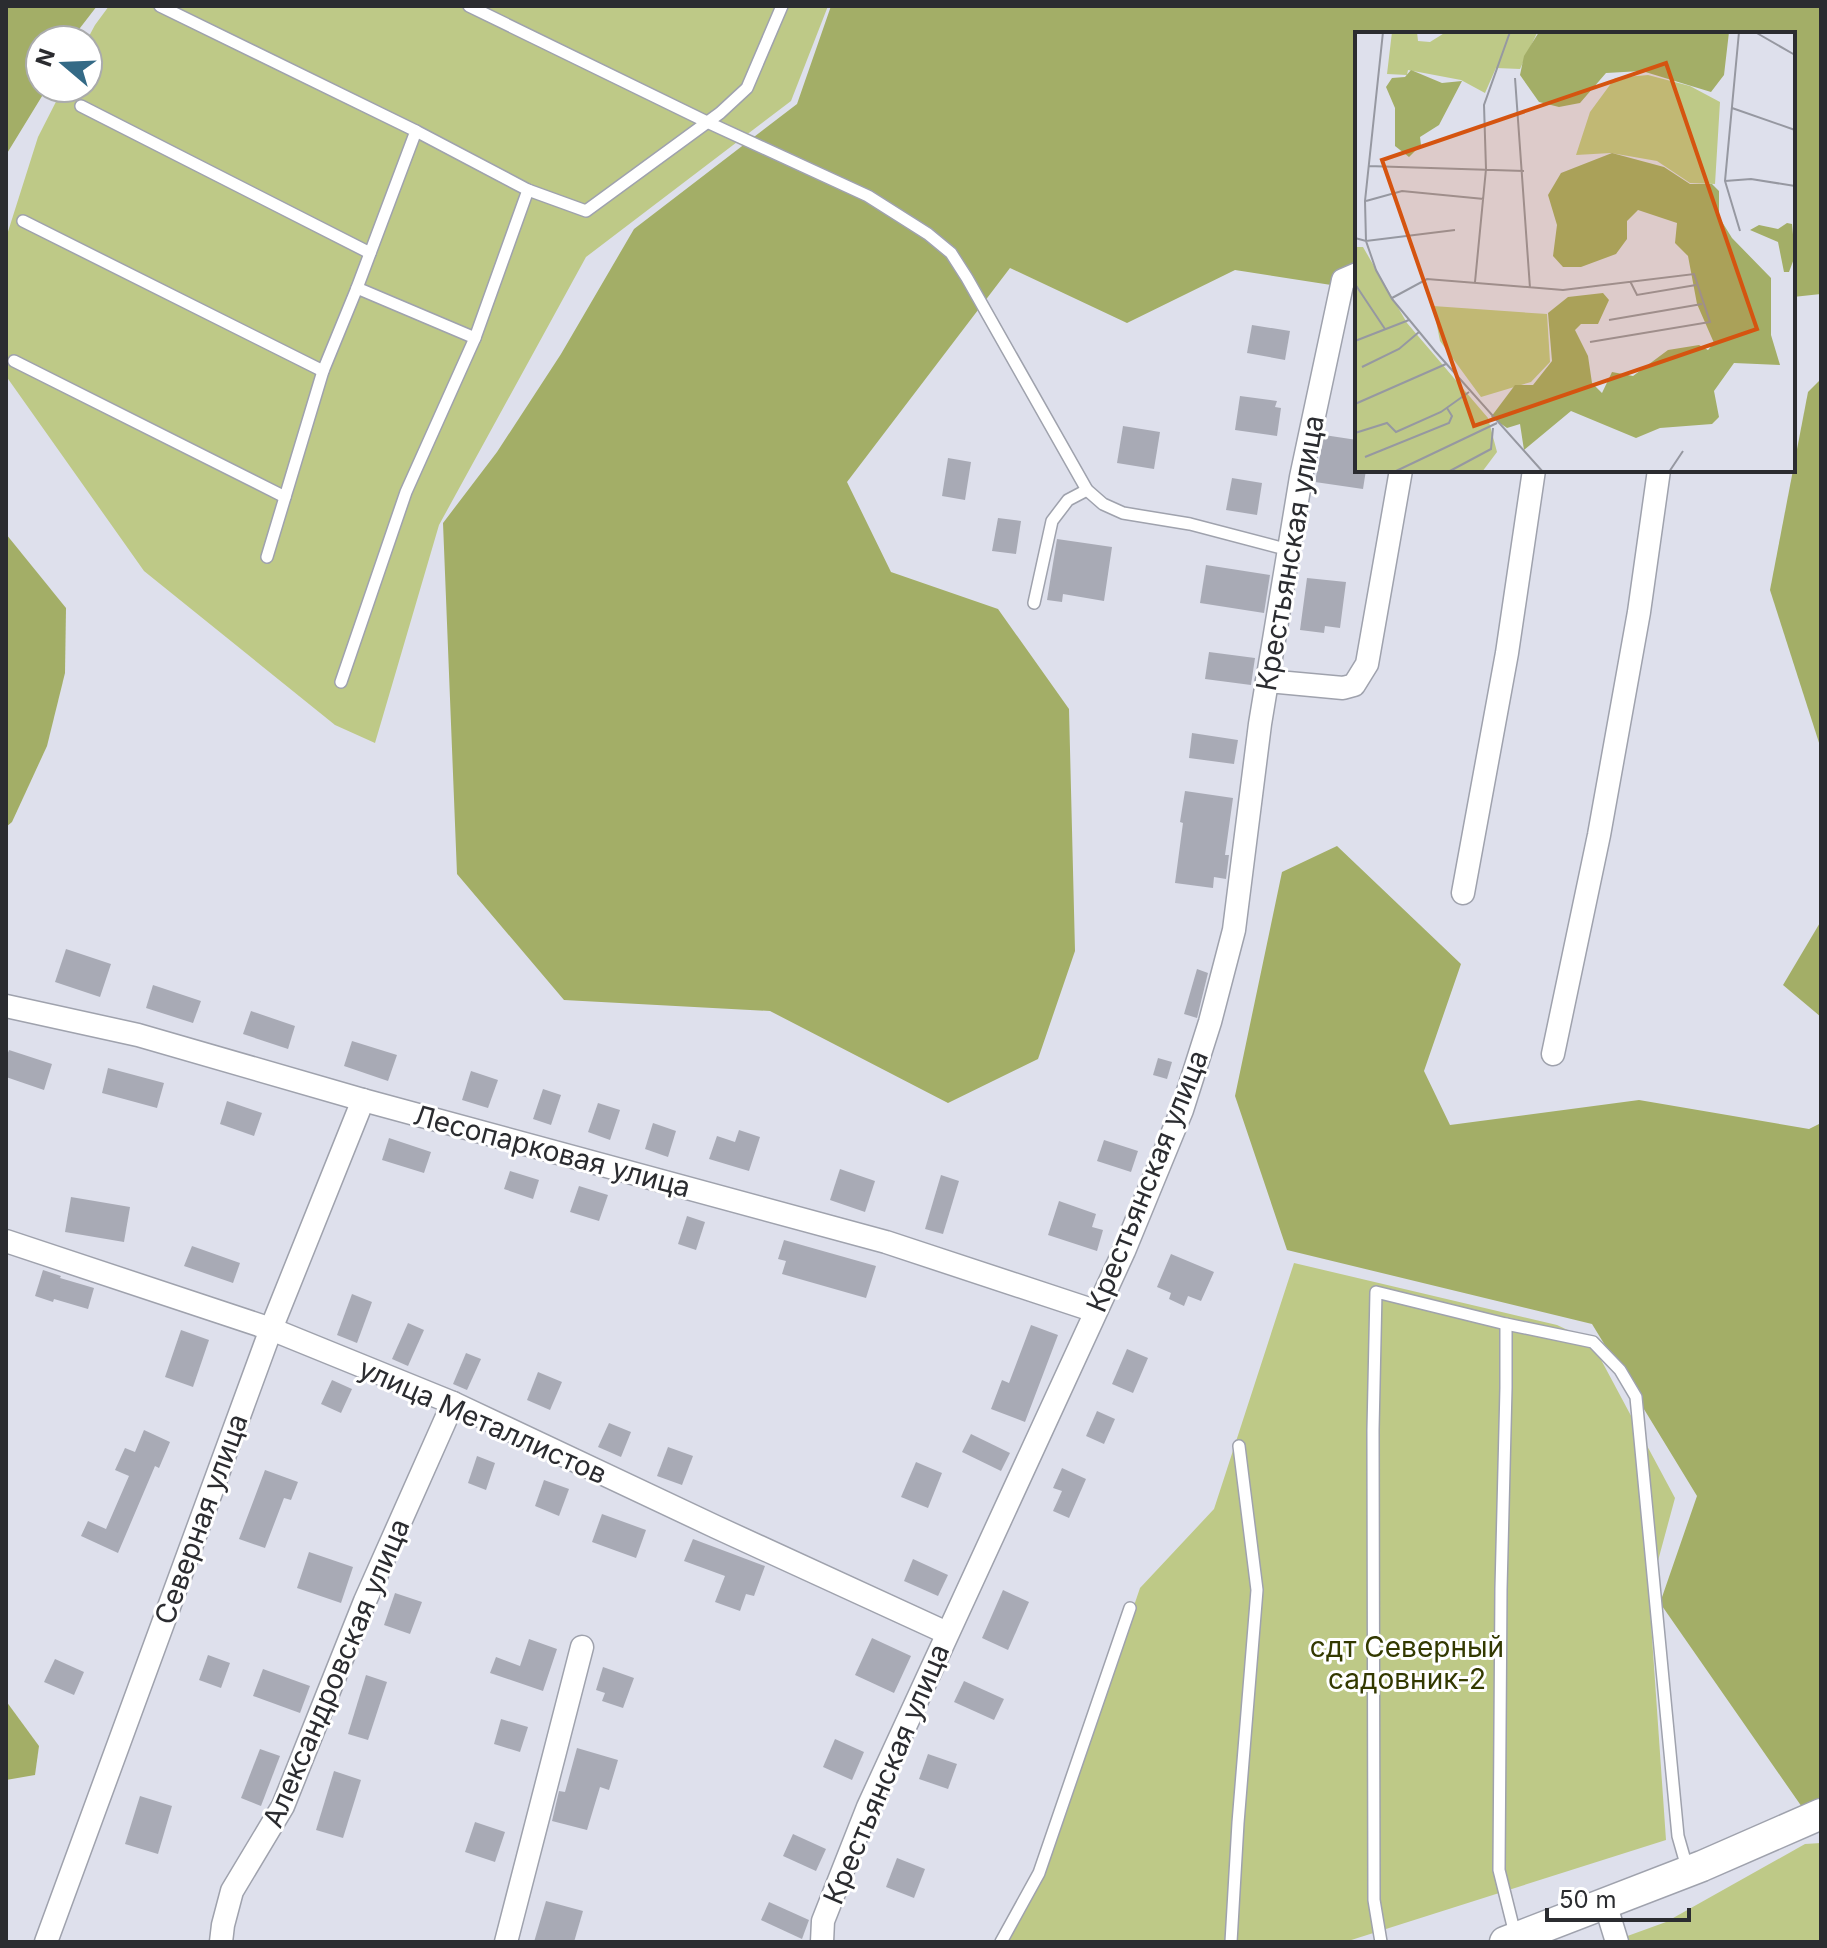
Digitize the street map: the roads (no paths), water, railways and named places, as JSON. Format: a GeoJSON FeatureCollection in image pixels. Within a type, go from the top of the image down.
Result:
{"type":"FeatureCollection","features":[{"type":"Feature","properties":{"kind":"main road"},"geometry":{"type":"LineString","coordinates":[[1510,1940],[1688,1871],[1821,1814]]}},
{"type":"Feature","properties":{"kind":"street","name":"Крестьянская улица"},"geometry":{"type":"LineString","coordinates":[[822,1942],[823,1921],[868,1807],[1124,1251],[1182,1110],[1210,1022],[1234,930],[1260,724],[1301,477],[1350,277]]}},
{"type":"Feature","properties":{"kind":"street"},"geometry":{"type":"LineString","coordinates":[[1267,681],[1343,688],[1354,685],[1367,664],[1401,472]]}},
{"type":"Feature","properties":{"kind":"street"},"geometry":{"type":"LineString","coordinates":[[1463,893],[1507,653],[1534,472]]}},
{"type":"Feature","properties":{"kind":"street"},"geometry":{"type":"LineString","coordinates":[[1553,1054],[1599,835],[1637,627],[1659,472]]}},
{"type":"Feature","properties":{"kind":"street","name":"Лесопарковая улица"},"geometry":{"type":"LineString","coordinates":[[6,1006],[138,1035],[363,1100],[886,1242],[1095,1311]]}},
{"type":"Feature","properties":{"kind":"street","name":"Северная улица"},"geometry":{"type":"LineString","coordinates":[[46,1942],[271,1329],[363,1100]]}},
{"type":"Feature","properties":{"kind":"street","name":"улица Металлистов"},"geometry":{"type":"LineString","coordinates":[[6,1241],[271,1329],[453,1403],[947,1633]]}},
{"type":"Feature","properties":{"kind":"street","name":"Александровская улица"},"geometry":{"type":"LineString","coordinates":[[221,1942],[232,1891],[283,1806],[365,1601],[453,1403]]}},
{"type":"Feature","properties":{"kind":"street"},"geometry":{"type":"LineString","coordinates":[[506,1942],[582,1647]]}},
{"type":"Feature","properties":{"kind":"street"},"geometry":{"type":"LineString","coordinates":[[1605,1903],[1617,1942]]}},
{"type":"Feature","properties":{"kind":"lane"},"geometry":{"type":"LineString","coordinates":[[160,6],[416,131],[528,190],[586,211],[707,122],[747,88],[782,6]]}},
{"type":"Feature","properties":{"kind":"lane"},"geometry":{"type":"LineString","coordinates":[[469,6],[707,122],[868,196],[928,234],[951,253],[1087,490],[1103,504],[1123,513],[1190,524],[1289,550]]}},
{"type":"Feature","properties":{"kind":"lane"},"geometry":{"type":"LineString","coordinates":[[81,106],[370,253]]}},
{"type":"Feature","properties":{"kind":"lane"},"geometry":{"type":"LineString","coordinates":[[267,557],[323,371],[416,131]]}},
{"type":"Feature","properties":{"kind":"lane"},"geometry":{"type":"LineString","coordinates":[[341,682],[406,492],[475,338],[528,190]]}},
{"type":"Feature","properties":{"kind":"lane"},"geometry":{"type":"LineString","coordinates":[[23,221],[323,371]]}},
{"type":"Feature","properties":{"kind":"lane"},"geometry":{"type":"LineString","coordinates":[[357,288],[475,338]]}},
{"type":"Feature","properties":{"kind":"lane"},"geometry":{"type":"LineString","coordinates":[[14,361],[285,497]]}},
{"type":"Feature","properties":{"kind":"lane"},"geometry":{"type":"LineString","coordinates":[[1034,603],[1052,521],[1068,500],[1087,490]]}},
{"type":"Feature","properties":{"kind":"lane"},"geometry":{"type":"LineString","coordinates":[[1381,1942],[1374,1900],[1373,1402],[1376,1292],[1593,1342],[1620,1370],[1636,1397],[1678,1836],[1688,1871]]}},
{"type":"Feature","properties":{"kind":"lane"},"geometry":{"type":"LineString","coordinates":[[1506,1324],[1499,1870],[1510,1940]]}},
{"type":"Feature","properties":{"kind":"lane"},"geometry":{"type":"LineString","coordinates":[[1231,1942],[1257,1590],[1239,1446]]}},
{"type":"Feature","properties":{"kind":"lane"},"geometry":{"type":"LineString","coordinates":[[1001,1942],[1039,1873],[1130,1608]]}},
{"type":"Feature","properties":{"kind":"park label","name":"сдт Северный садовник-2"},"geometry":{"type":"Point","coordinates":[1407,1663]}}]}
